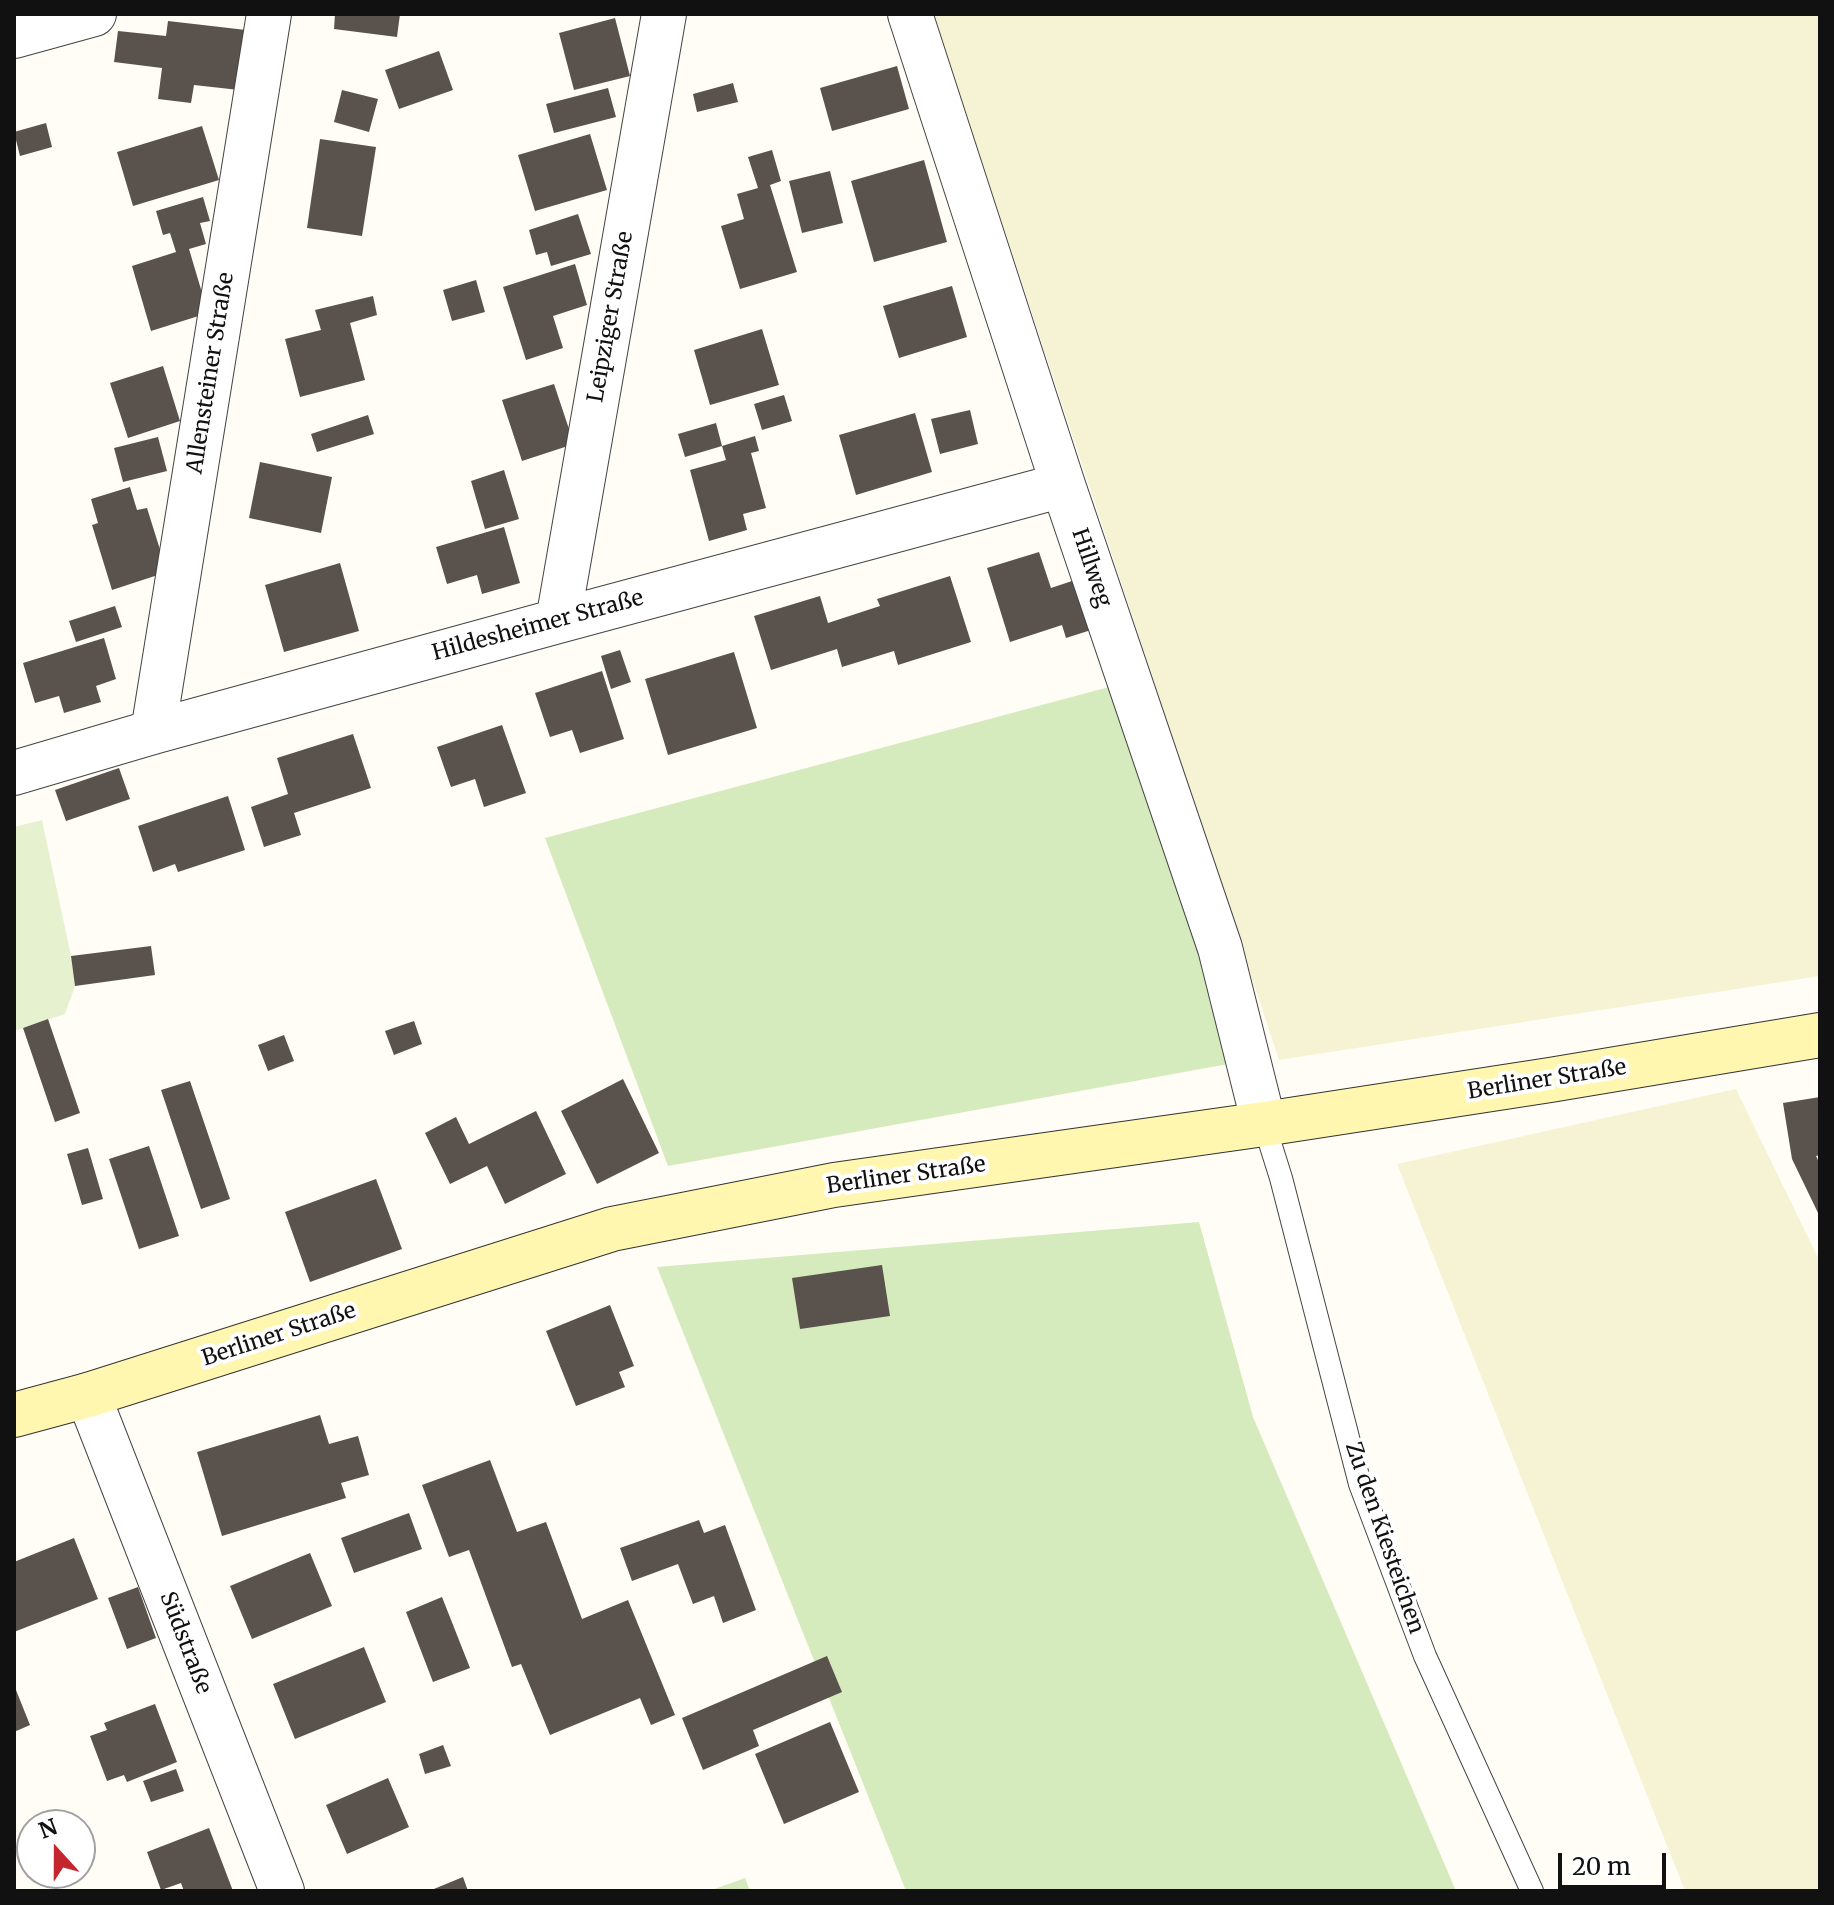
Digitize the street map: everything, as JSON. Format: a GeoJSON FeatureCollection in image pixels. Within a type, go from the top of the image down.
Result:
{"type":"FeatureCollection","features":[{"type":"Feature","properties":{"kind":"main road","name":"Berliner Straße"},"geometry":{"type":"LineString","coordinates":[[14,1415],[88,1395],[612,1229],[834,1185],[1264,1124],[1820,1035]]}},
{"type":"Feature","properties":{"kind":"street"},"geometry":{"type":"LineString","coordinates":[[14,36],[94,14]]}},
{"type":"Feature","properties":{"kind":"street","name":"Allensteiner Straße"},"geometry":{"type":"LineString","coordinates":[[153,732],[269,14]]}},
{"type":"Feature","properties":{"kind":"street","name":"Leipziger Straße"},"geometry":{"type":"LineString","coordinates":[[558,621],[664,14]]}},
{"type":"Feature","properties":{"kind":"street","name":"Hillweg"},"geometry":{"type":"LineString","coordinates":[[910,14],[1063,485],[1220,948],[1264,1124]]}},
{"type":"Feature","properties":{"kind":"street","name":"Hildesheimer Straße"},"geometry":{"type":"LineString","coordinates":[[14,773],[153,732],[1063,485]]}},
{"type":"Feature","properties":{"kind":"street","name":"Südstraße"},"geometry":{"type":"LineString","coordinates":[[88,1395],[282,1891]]}},
{"type":"Feature","properties":{"kind":"lane","name":"Zu den Kiesteichen"},"geometry":{"type":"LineString","coordinates":[[1264,1124],[1281,1178],[1360,1484],[1425,1656],[1532,1891]]}},
{"type":"Feature","properties":{"kind":"shaded area"},"geometry":{"type":"Polygon","coordinates":[[[933,14],[1820,14],[1820,976],[1279,1060],[933,14]]]}},
{"type":"Feature","properties":{"kind":"shaded area"},"geometry":{"type":"Polygon","coordinates":[[[1736,1089],[1820,1262],[1820,1891],[1685,1891],[1397,1164],[1736,1089]]]}},
{"type":"Feature","properties":{"kind":"green space"},"geometry":{"type":"Polygon","coordinates":[[[1109,687],[1239,1062],[668,1166],[545,838],[1109,687]]]}},
{"type":"Feature","properties":{"kind":"green space"},"geometry":{"type":"Polygon","coordinates":[[[42,820],[75,986],[65,1014],[14,1031],[14,827],[42,820]]]}},
{"type":"Feature","properties":{"kind":"green space"},"geometry":{"type":"Polygon","coordinates":[[[1199,1222],[1253,1417],[1456,1891],[906,1891],[657,1267],[1199,1222]]]}},
{"type":"Feature","properties":{"kind":"green space"},"geometry":{"type":"Polygon","coordinates":[[[745,1878],[750,1891],[709,1891],[745,1878]]]}},
{"type":"Feature","properties":{"kind":"building"},"geometry":{"type":"Polygon","coordinates":[[[335,14],[400,14],[397,37],[334,29],[335,14]]]}},
{"type":"Feature","properties":{"kind":"building"},"geometry":{"type":"Polygon","coordinates":[[[615,18],[630,76],[574,90],[559,33],[615,18]]]}},
{"type":"Feature","properties":{"kind":"building"},"geometry":{"type":"Polygon","coordinates":[[[168,21],[246,30],[239,90],[194,85],[191,103],[158,99],[162,68],[114,62],[118,31],[166,36],[168,21]]]}},
{"type":"Feature","properties":{"kind":"building"},"geometry":{"type":"Polygon","coordinates":[[[439,51],[453,90],[399,109],[385,70],[439,51]]]}},
{"type":"Feature","properties":{"kind":"building"},"geometry":{"type":"Polygon","coordinates":[[[897,66],[909,109],[832,131],[820,88],[897,66]]]}},
{"type":"Feature","properties":{"kind":"building"},"geometry":{"type":"Polygon","coordinates":[[[733,83],[738,102],[697,112],[693,94],[733,83]]]}},
{"type":"Feature","properties":{"kind":"building"},"geometry":{"type":"Polygon","coordinates":[[[608,88],[616,117],[554,133],[546,104],[608,88]]]}},
{"type":"Feature","properties":{"kind":"building"},"geometry":{"type":"Polygon","coordinates":[[[342,90],[378,99],[369,132],[334,122],[342,90]]]}},
{"type":"Feature","properties":{"kind":"building"},"geometry":{"type":"Polygon","coordinates":[[[46,123],[52,147],[20,156],[14,132],[46,123]]]}},
{"type":"Feature","properties":{"kind":"building"},"geometry":{"type":"Polygon","coordinates":[[[202,126],[219,180],[133,206],[117,152],[202,126]]]}},
{"type":"Feature","properties":{"kind":"building"},"geometry":{"type":"Polygon","coordinates":[[[590,134],[607,190],[535,211],[518,155],[590,134]]]}},
{"type":"Feature","properties":{"kind":"building"},"geometry":{"type":"Polygon","coordinates":[[[320,139],[376,147],[362,236],[307,228],[320,139]]]}},
{"type":"Feature","properties":{"kind":"building"},"geometry":{"type":"Polygon","coordinates":[[[772,150],[781,181],[770,185],[797,272],[740,289],[721,226],[744,219],[737,194],[758,188],[748,157],[772,150]]]}},
{"type":"Feature","properties":{"kind":"building"},"geometry":{"type":"Polygon","coordinates":[[[924,160],[947,242],[874,262],[851,181],[924,160]]]}},
{"type":"Feature","properties":{"kind":"building"},"geometry":{"type":"Polygon","coordinates":[[[830,171],[843,223],[802,233],[789,181],[830,171]]]}},
{"type":"Feature","properties":{"kind":"building"},"geometry":{"type":"Polygon","coordinates":[[[203,197],[210,221],[200,223],[206,244],[189,249],[208,313],[151,331],[132,266],[176,252],[170,233],[163,235],[156,211],[203,197]]]}},
{"type":"Feature","properties":{"kind":"building"},"geometry":{"type":"Polygon","coordinates":[[[578,214],[591,254],[551,266],[547,252],[536,255],[529,230],[578,214]]]}},
{"type":"Feature","properties":{"kind":"building"},"geometry":{"type":"Polygon","coordinates":[[[575,264],[587,305],[553,316],[563,348],[526,360],[503,287],[575,264]]]}},
{"type":"Feature","properties":{"kind":"building"},"geometry":{"type":"Polygon","coordinates":[[[476,280],[485,312],[452,321],[443,290],[476,280]]]}},
{"type":"Feature","properties":{"kind":"building"},"geometry":{"type":"Polygon","coordinates":[[[952,286],[967,337],[899,358],[883,306],[952,286]]]}},
{"type":"Feature","properties":{"kind":"building"},"geometry":{"type":"Polygon","coordinates":[[[373,296],[377,315],[350,323],[365,380],[300,397],[285,339],[321,330],[315,310],[373,296]]]}},
{"type":"Feature","properties":{"kind":"building"},"geometry":{"type":"Polygon","coordinates":[[[762,329],[779,385],[710,405],[694,350],[762,329]]]}},
{"type":"Feature","properties":{"kind":"building"},"geometry":{"type":"Polygon","coordinates":[[[163,366],[180,421],[128,438],[110,383],[163,366]]]}},
{"type":"Feature","properties":{"kind":"building"},"geometry":{"type":"Polygon","coordinates":[[[554,384],[574,444],[522,461],[502,400],[554,384]]]}},
{"type":"Feature","properties":{"kind":"building"},"geometry":{"type":"Polygon","coordinates":[[[784,395],[792,421],[762,430],[754,404],[784,395]]]}},
{"type":"Feature","properties":{"kind":"building"},"geometry":{"type":"Polygon","coordinates":[[[970,410],[978,444],[940,454],[931,419],[970,410]]]}},
{"type":"Feature","properties":{"kind":"building"},"geometry":{"type":"Polygon","coordinates":[[[915,413],[932,472],[856,495],[839,435],[915,413]]]}},
{"type":"Feature","properties":{"kind":"building"},"geometry":{"type":"Polygon","coordinates":[[[368,415],[374,434],[317,452],[311,434],[368,415]]]}},
{"type":"Feature","properties":{"kind":"building"},"geometry":{"type":"Polygon","coordinates":[[[716,423],[722,446],[685,457],[678,434],[716,423]]]}},
{"type":"Feature","properties":{"kind":"building"},"geometry":{"type":"Polygon","coordinates":[[[755,436],[759,451],[751,453],[766,508],[743,514],[747,530],[709,541],[690,470],[726,460],[722,446],[755,436]]]}},
{"type":"Feature","properties":{"kind":"building"},"geometry":{"type":"Polygon","coordinates":[[[158,437],[167,471],[123,482],[114,448],[158,437]]]}},
{"type":"Feature","properties":{"kind":"building"},"geometry":{"type":"Polygon","coordinates":[[[260,462],[332,477],[321,533],[249,518],[260,462]]]}},
{"type":"Feature","properties":{"kind":"building"},"geometry":{"type":"Polygon","coordinates":[[[504,470],[519,519],[485,529],[471,481],[504,470]]]}},
{"type":"Feature","properties":{"kind":"building"},"geometry":{"type":"Polygon","coordinates":[[[130,487],[137,510],[147,508],[167,572],[112,590],[92,525],[98,523],[91,499],[130,487]]]}},
{"type":"Feature","properties":{"kind":"building"},"geometry":{"type":"Polygon","coordinates":[[[504,527],[520,583],[482,594],[477,575],[447,584],[436,547],[504,527]]]}},
{"type":"Feature","properties":{"kind":"building"},"geometry":{"type":"Polygon","coordinates":[[[1039,552],[1051,588],[1075,580],[1091,630],[1066,638],[1062,625],[1010,642],[987,568],[1039,552]]]}},
{"type":"Feature","properties":{"kind":"building"},"geometry":{"type":"Polygon","coordinates":[[[340,563],[359,631],[284,652],[265,585],[340,563]]]}},
{"type":"Feature","properties":{"kind":"building"},"geometry":{"type":"Polygon","coordinates":[[[950,576],[971,642],[898,665],[894,651],[842,667],[837,649],[771,670],[754,616],[820,596],[828,623],[880,606],[877,599],[950,576]]]}},
{"type":"Feature","properties":{"kind":"building"},"geometry":{"type":"Polygon","coordinates":[[[115,606],[122,627],[76,642],[69,621],[115,606]]]}},
{"type":"Feature","properties":{"kind":"building"},"geometry":{"type":"Polygon","coordinates":[[[104,638],[116,679],[96,686],[101,702],[64,713],[59,696],[35,703],[23,663],[104,638]]]}},
{"type":"Feature","properties":{"kind":"building"},"geometry":{"type":"Polygon","coordinates":[[[620,650],[631,682],[611,689],[601,656],[620,650]]]}},
{"type":"Feature","properties":{"kind":"building"},"geometry":{"type":"Polygon","coordinates":[[[734,652],[757,728],[668,755],[645,679],[734,652]]]}},
{"type":"Feature","properties":{"kind":"building"},"geometry":{"type":"Polygon","coordinates":[[[602,671],[624,739],[580,753],[572,730],[550,737],[535,693],[602,671]]]}},
{"type":"Feature","properties":{"kind":"building"},"geometry":{"type":"Polygon","coordinates":[[[502,725],[526,793],[484,807],[475,779],[451,787],[437,747],[502,725]]]}},
{"type":"Feature","properties":{"kind":"building"},"geometry":{"type":"Polygon","coordinates":[[[353,734],[371,788],[294,813],[301,835],[264,847],[251,807],[288,794],[277,758],[353,734]]]}},
{"type":"Feature","properties":{"kind":"building"},"geometry":{"type":"Polygon","coordinates":[[[119,768],[130,799],[66,821],[55,790],[119,768]]]}},
{"type":"Feature","properties":{"kind":"building"},"geometry":{"type":"Polygon","coordinates":[[[228,796],[245,850],[178,872],[175,864],[153,872],[138,826],[228,796]]]}},
{"type":"Feature","properties":{"kind":"building"},"geometry":{"type":"Polygon","coordinates":[[[151,946],[155,975],[75,986],[71,956],[151,946]]]}},
{"type":"Feature","properties":{"kind":"building"},"geometry":{"type":"Polygon","coordinates":[[[48,1019],[80,1113],[55,1122],[23,1028],[48,1019]]]}},
{"type":"Feature","properties":{"kind":"building"},"geometry":{"type":"Polygon","coordinates":[[[414,1021],[422,1044],[394,1055],[385,1031],[414,1021]]]}},
{"type":"Feature","properties":{"kind":"building"},"geometry":{"type":"Polygon","coordinates":[[[284,1035],[294,1061],[268,1071],[258,1045],[284,1035]]]}},
{"type":"Feature","properties":{"kind":"building"},"geometry":{"type":"Polygon","coordinates":[[[623,1079],[659,1153],[597,1184],[561,1111],[623,1079]]]}},
{"type":"Feature","properties":{"kind":"building"},"geometry":{"type":"Polygon","coordinates":[[[190,1081],[230,1199],[201,1209],[161,1090],[190,1081]]]}},
{"type":"Feature","properties":{"kind":"building"},"geometry":{"type":"Polygon","coordinates":[[[1820,1097],[1820,1155],[1816,1156],[1820,1164],[1820,1217],[1792,1159],[1783,1103],[1820,1097]]]}},
{"type":"Feature","properties":{"kind":"building"},"geometry":{"type":"Polygon","coordinates":[[[536,1111],[566,1174],[505,1204],[487,1166],[450,1184],[425,1133],[456,1117],[469,1144],[536,1111]]]}},
{"type":"Feature","properties":{"kind":"building"},"geometry":{"type":"Polygon","coordinates":[[[149,1146],[179,1236],[139,1249],[109,1159],[149,1146]]]}},
{"type":"Feature","properties":{"kind":"building"},"geometry":{"type":"Polygon","coordinates":[[[88,1148],[103,1199],[82,1205],[67,1154],[88,1148]]]}},
{"type":"Feature","properties":{"kind":"building"},"geometry":{"type":"Polygon","coordinates":[[[376,1179],[402,1249],[310,1282],[285,1212],[376,1179]]]}},
{"type":"Feature","properties":{"kind":"building"},"geometry":{"type":"Polygon","coordinates":[[[882,1265],[890,1316],[800,1329],[792,1278],[882,1265]]]}},
{"type":"Feature","properties":{"kind":"building"},"geometry":{"type":"Polygon","coordinates":[[[610,1305],[634,1366],[619,1372],[625,1387],[576,1406],[546,1331],[610,1305]]]}},
{"type":"Feature","properties":{"kind":"building"},"geometry":{"type":"Polygon","coordinates":[[[320,1415],[329,1444],[358,1436],[369,1475],[341,1483],[346,1498],[222,1536],[197,1452],[320,1415]]]}},
{"type":"Feature","properties":{"kind":"building"},"geometry":{"type":"Polygon","coordinates":[[[490,1460],[517,1532],[546,1522],[582,1619],[628,1600],[675,1715],[651,1725],[640,1698],[550,1735],[521,1664],[512,1667],[469,1550],[449,1557],[422,1485],[490,1460]]]}},
{"type":"Feature","properties":{"kind":"building"},"geometry":{"type":"Polygon","coordinates":[[[409,1513],[422,1549],[354,1573],[341,1538],[409,1513]]]}},
{"type":"Feature","properties":{"kind":"building"},"geometry":{"type":"Polygon","coordinates":[[[699,1520],[704,1533],[725,1525],[756,1610],[723,1623],[714,1596],[693,1604],[678,1564],[632,1581],[620,1548],[699,1520]]]}},
{"type":"Feature","properties":{"kind":"building"},"geometry":{"type":"Polygon","coordinates":[[[74,1538],[98,1599],[14,1632],[14,1562],[74,1538]]]}},
{"type":"Feature","properties":{"kind":"building"},"geometry":{"type":"Polygon","coordinates":[[[310,1553],[332,1606],[252,1639],[230,1586],[310,1553]]]}},
{"type":"Feature","properties":{"kind":"building"},"geometry":{"type":"Polygon","coordinates":[[[138,1587],[156,1638],[127,1649],[108,1598],[138,1587]]]}},
{"type":"Feature","properties":{"kind":"building"},"geometry":{"type":"Polygon","coordinates":[[[442,1597],[470,1668],[433,1682],[406,1612],[442,1597]]]}},
{"type":"Feature","properties":{"kind":"building"},"geometry":{"type":"Polygon","coordinates":[[[364,1647],[386,1702],[295,1739],[273,1684],[364,1647]]]}},
{"type":"Feature","properties":{"kind":"building"},"geometry":{"type":"Polygon","coordinates":[[[827,1656],[842,1692],[753,1730],[759,1746],[703,1770],[682,1718],[827,1656]]]}},
{"type":"Feature","properties":{"kind":"building"},"geometry":{"type":"Polygon","coordinates":[[[14,1691],[30,1725],[14,1732],[14,1691]]]}},
{"type":"Feature","properties":{"kind":"building"},"geometry":{"type":"Polygon","coordinates":[[[155,1704],[177,1762],[127,1782],[124,1775],[107,1781],[90,1736],[107,1730],[104,1723],[155,1704]]]}},
{"type":"Feature","properties":{"kind":"building"},"geometry":{"type":"Polygon","coordinates":[[[830,1722],[859,1792],[784,1824],[755,1754],[830,1722]]]}},
{"type":"Feature","properties":{"kind":"building"},"geometry":{"type":"Polygon","coordinates":[[[443,1745],[451,1766],[425,1774],[419,1754],[443,1745]]]}},
{"type":"Feature","properties":{"kind":"building"},"geometry":{"type":"Polygon","coordinates":[[[176,1769],[184,1791],[151,1802],[143,1781],[176,1769]]]}},
{"type":"Feature","properties":{"kind":"building"},"geometry":{"type":"Polygon","coordinates":[[[388,1778],[409,1827],[347,1854],[326,1805],[388,1778]]]}},
{"type":"Feature","properties":{"kind":"building"},"geometry":{"type":"Polygon","coordinates":[[[209,1828],[233,1891],[184,1891],[181,1883],[161,1890],[147,1852],[209,1828]]]}},
{"type":"Feature","properties":{"kind":"building"},"geometry":{"type":"Polygon","coordinates":[[[463,1877],[468,1891],[429,1891],[463,1877]]]}}]}
